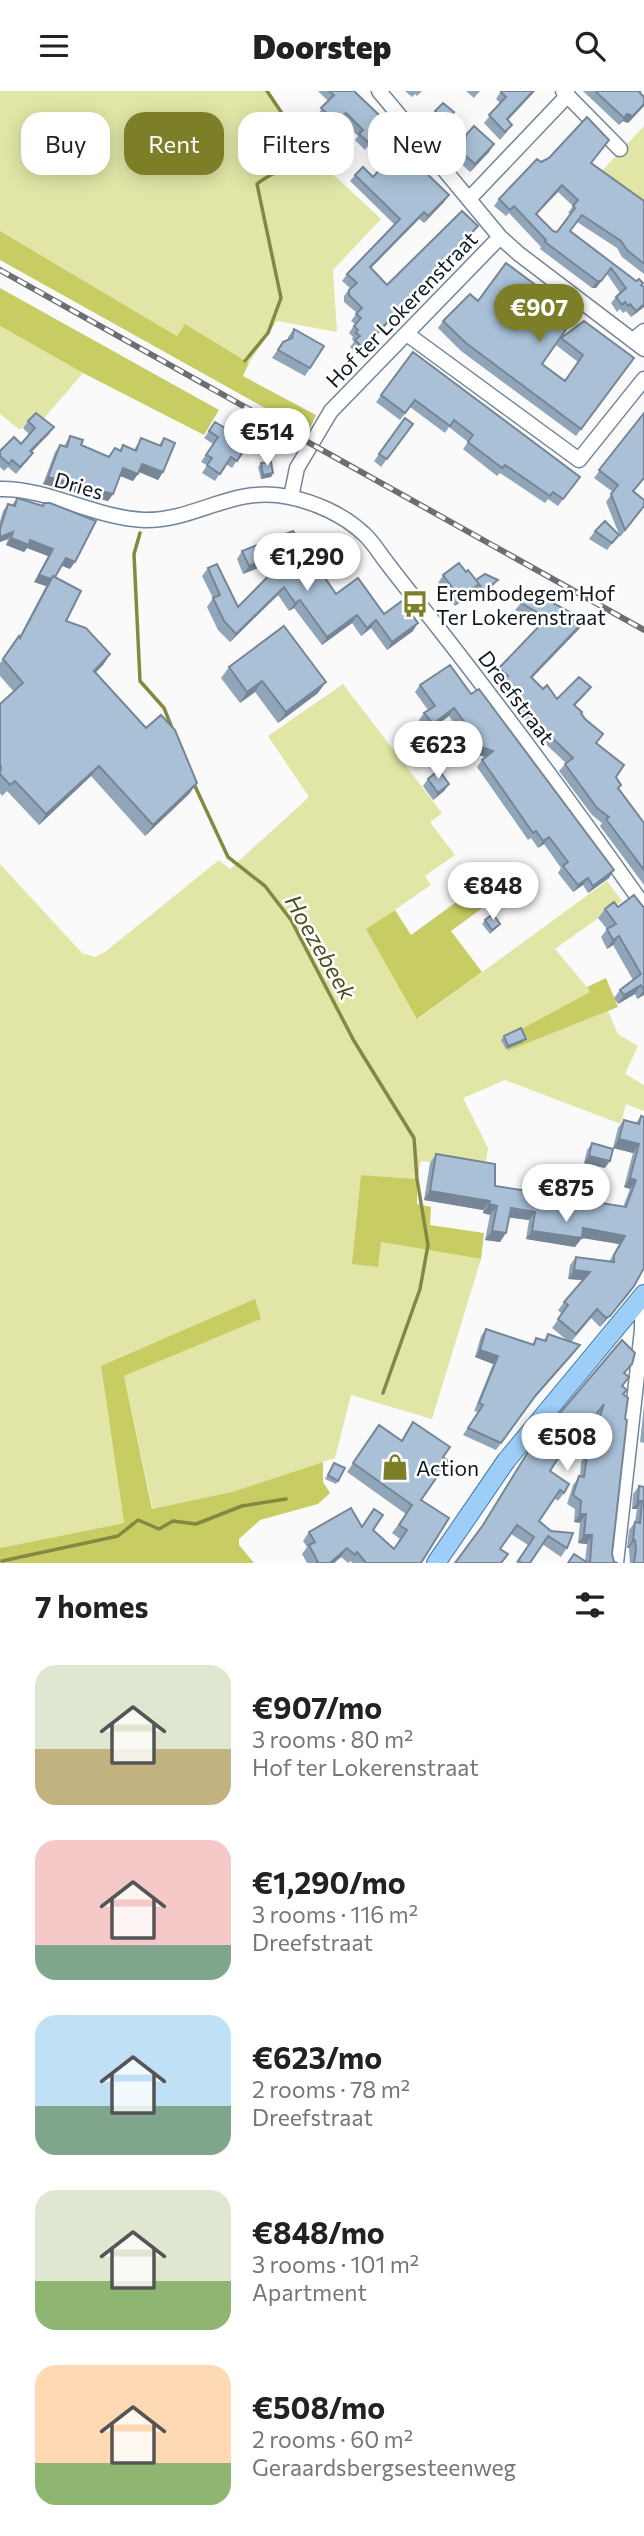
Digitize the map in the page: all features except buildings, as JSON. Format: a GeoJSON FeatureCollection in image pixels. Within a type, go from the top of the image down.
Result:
{"type":"FeatureCollection","features":[{"type":"Feature","properties":{"kind":"main road"},"geometry":{"type":"LineString","coordinates":[[436,1563],[506,1461],[639,1301]]}},
{"type":"Feature","properties":{"kind":"street"},"geometry":{"type":"LineString","coordinates":[[379,91],[500,237]]}},
{"type":"Feature","properties":{"kind":"street"},"geometry":{"type":"LineString","coordinates":[[469,199],[566,93],[620,149]]}},
{"type":"Feature","properties":{"kind":"street","name":"Hof ter Lokerenstraat"},"geometry":{"type":"LineString","coordinates":[[291,497],[297,468],[323,422],[342,397],[500,237],[519,254],[640,340]]}},
{"type":"Feature","properties":{"kind":"street"},"geometry":{"type":"LineString","coordinates":[[407,334],[579,460],[644,379]]}},
{"type":"Feature","properties":{"kind":"street","name":"Dries"},"geometry":{"type":"LineString","coordinates":[[0,489],[46,497],[113,517],[147,520]]}},
{"type":"Feature","properties":{"kind":"street","name":"Dreefstraat"},"geometry":{"type":"LineString","coordinates":[[147,520],[176,517],[236,497],[257,494],[291,497],[336,514],[364,534],[567,798],[644,906]]}},
{"type":"Feature","properties":{"kind":"street"},"geometry":{"type":"LineString","coordinates":[[615,1563],[642,1330],[639,1301]]}},
{"type":"Feature","properties":{"kind":"green space"},"geometry":{"type":"Polygon","coordinates":[[[0,91],[265,91],[282,112],[238,112],[238,175],[334,175],[381,219],[333,270],[337,332],[277,321],[249,363],[185,324],[177,336],[0,231],[0,91]]]}},
{"type":"Feature","properties":{"kind":"green space"},"geometry":{"type":"Polygon","coordinates":[[[644,126],[644,211],[598,175],[644,126]]]}},
{"type":"Feature","properties":{"kind":"green space"},"geometry":{"type":"Polygon","coordinates":[[[0,231],[177,336],[185,324],[249,363],[243,376],[316,415],[308,432],[0,260],[0,231]]]}},
{"type":"Feature","properties":{"kind":"green space"},"geometry":{"type":"Polygon","coordinates":[[[0,288],[219,410],[204,435],[83,373],[0,326],[0,288]]]}},
{"type":"Feature","properties":{"kind":"green space"},"geometry":{"type":"Polygon","coordinates":[[[0,326],[83,373],[39,424],[31,418],[20,430],[0,414],[0,326]]]}},
{"type":"Feature","properties":{"kind":"green space"},"geometry":{"type":"Polygon","coordinates":[[[343,684],[442,813],[430,822],[455,855],[425,876],[431,885],[367,929],[418,1019],[607,881],[622,901],[555,949],[591,992],[501,1040],[508,1051],[608,1011],[618,1034],[638,1046],[625,1074],[644,1085],[644,1111],[626,1104],[621,1124],[505,1080],[463,1098],[488,1148],[485,1169],[421,1161],[417,1179],[361,1175],[381,1242],[481,1259],[432,1419],[351,1395],[335,1458],[232,1492],[153,1510],[124,1376],[261,1319],[101,1366],[124,1523],[0,1548],[0,864],[82,953],[95,957],[105,952],[219,860],[230,869],[309,797],[268,736],[343,684]]]}},
{"type":"Feature","properties":{"kind":"green space"},"geometry":{"type":"Polygon","coordinates":[[[477,887],[488,904],[451,931],[482,972],[417,1019],[366,929],[395,910],[411,935],[477,887]]]}},
{"type":"Feature","properties":{"kind":"green space"},"geometry":{"type":"Polygon","coordinates":[[[606,978],[618,1007],[508,1051],[501,1040],[590,992],[587,987],[606,978]]]}},
{"type":"Feature","properties":{"kind":"green space"},"geometry":{"type":"Polygon","coordinates":[[[361,1175],[417,1179],[417,1204],[431,1207],[430,1225],[484,1233],[481,1259],[381,1242],[378,1267],[352,1264],[361,1175]]]}},
{"type":"Feature","properties":{"kind":"green space"},"geometry":{"type":"Polygon","coordinates":[[[255,1299],[261,1319],[124,1376],[152,1509],[232,1492],[323,1462],[323,1482],[330,1493],[318,1504],[260,1520],[239,1539],[239,1545],[254,1563],[0,1563],[0,1548],[124,1523],[101,1366],[255,1299]]]}},
{"type":"Feature","properties":{"kind":"waterway","name":"Hoezebeek"},"geometry":{"type":"LineString","coordinates":[[245,361],[268,333],[281,298],[257,184],[303,155],[302,143],[267,91]]}},
{"type":"Feature","properties":{"kind":"waterway","name":"Hoezebeek"},"geometry":{"type":"LineString","coordinates":[[140,533],[134,554],[140,681],[164,708],[172,728]]}},
{"type":"Feature","properties":{"kind":"waterway","name":"Hoezebeek"},"geometry":{"type":"LineString","coordinates":[[194,784],[228,857],[265,886],[291,920],[354,1041],[414,1138],[417,1179],[428,1245],[420,1289],[383,1393]]}},
{"type":"Feature","properties":{"kind":"waterway","name":"Hoezebeek"},"geometry":{"type":"LineString","coordinates":[[2,1561],[118,1536],[138,1520],[159,1529],[173,1521],[196,1524],[242,1506],[286,1499]]}},
{"type":"Feature","properties":{"kind":"railway"},"geometry":{"type":"LineString","coordinates":[[0,270],[644,630]]}},
{"type":"Feature","properties":{"kind":"place","name":"Erembodegem Hof Ter Lokerenstraat"},"geometry":{"type":"Point","coordinates":[415,604]}},
{"type":"Feature","properties":{"kind":"place","name":"Action"},"geometry":{"type":"Point","coordinates":[395,1467]}}]}
